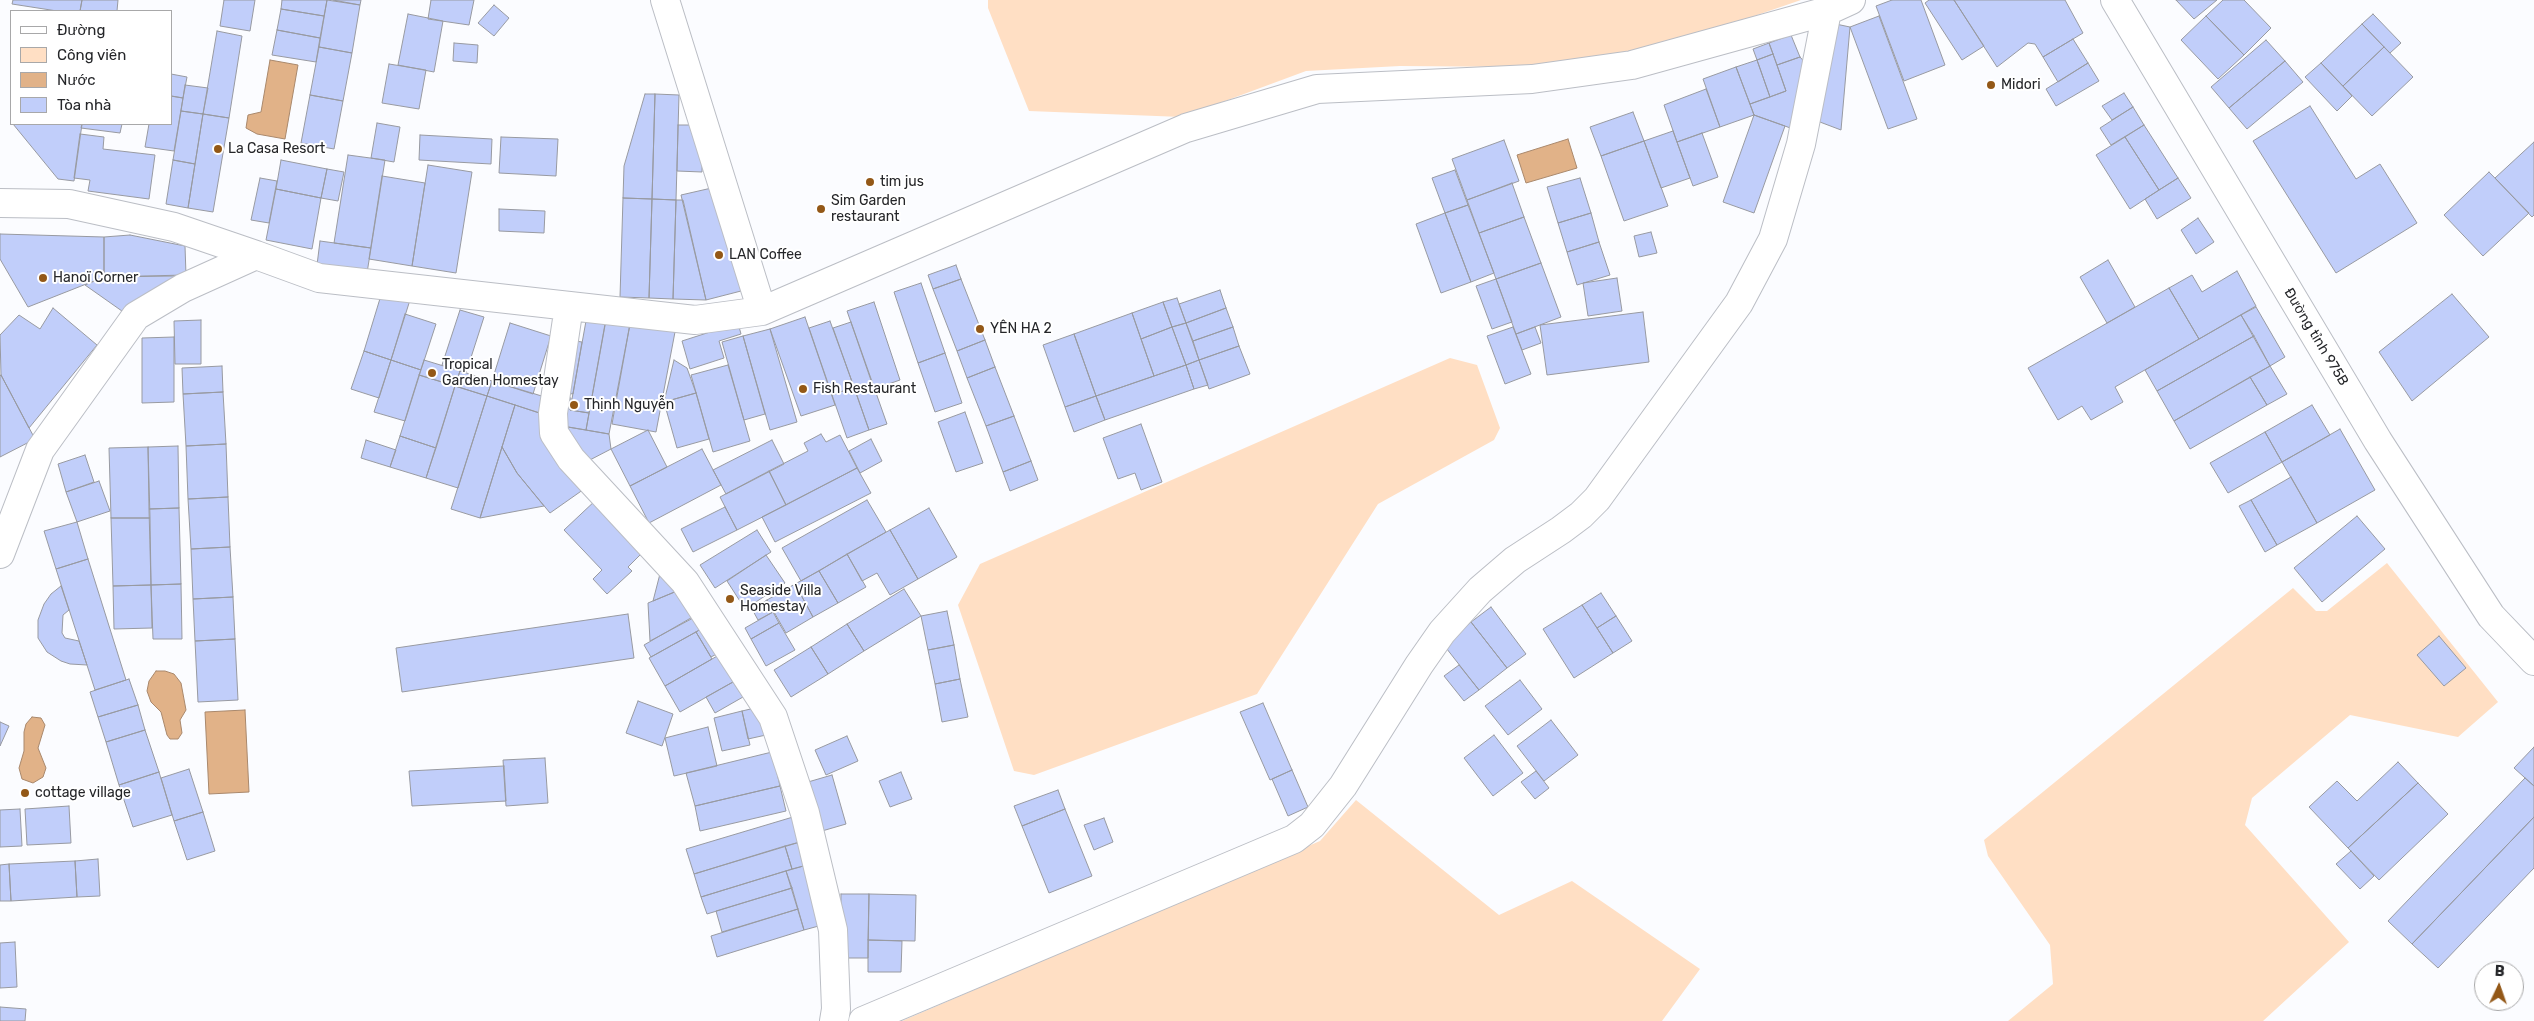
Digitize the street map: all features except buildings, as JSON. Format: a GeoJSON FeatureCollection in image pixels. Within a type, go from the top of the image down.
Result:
{"type":"FeatureCollection","features":[{"type":"Feature","properties":{"kind":"street"},"geometry":{"type":"LineString","coordinates":[[665,0],[762,311]]}},
{"type":"Feature","properties":{"kind":"street"},"geometry":{"type":"LineString","coordinates":[[0,203],[69,204],[174,226],[319,278],[695,320],[762,311],[1186,128],[1317,89],[1532,79],[1632,65],[1827,11],[1851,0]]}},
{"type":"Feature","properties":{"kind":"street","name":"Đường tỉnh 975B"},"geometry":{"type":"LineString","coordinates":[[2116,0],[2378,441],[2491,616],[2534,661]]}},
{"type":"Feature","properties":{"kind":"street"},"geometry":{"type":"LineString","coordinates":[[863,1021],[1294,839],[1312,825],[1343,786],[1419,665],[1442,632],[1480,590],[1508,566],[1574,520],[1597,499],[1739,303],[1773,239],[1800,144],[1827,11]]}},
{"type":"Feature","properties":{"kind":"street"},"geometry":{"type":"LineString","coordinates":[[0,554],[40,450],[136,316],[183,288],[256,255]]}},
{"type":"Feature","properties":{"kind":"street"},"geometry":{"type":"LineString","coordinates":[[569,306],[553,413],[554,433],[571,459],[685,582],[773,717],[805,813],[833,930],[836,1009],[834,1021]]}},
{"type":"Feature","properties":{"kind":"green space"},"geometry":{"type":"Polygon","coordinates":[[[988,0],[1801,0],[1728,25],[1620,56],[1525,67],[1400,66],[1306,71],[1182,117],[1029,111],[988,8],[988,0]]]}},
{"type":"Feature","properties":{"kind":"green space"},"geometry":{"type":"Polygon","coordinates":[[[1450,358],[1477,365],[1500,428],[1494,440],[1378,504],[1257,694],[1034,775],[1014,771],[958,605],[980,564],[1450,358]]]}},
{"type":"Feature","properties":{"kind":"green space"},"geometry":{"type":"Polygon","coordinates":[[[2387,563],[2498,702],[2458,737],[2350,715],[2252,798],[2245,825],[2349,942],[2263,1021],[2008,1021],[2053,984],[2050,945],[1988,856],[1984,840],[2293,588],[2316,611],[2327,611],[2387,563]]]}},
{"type":"Feature","properties":{"kind":"green space"},"geometry":{"type":"Polygon","coordinates":[[[1356,800],[1499,915],[1572,881],[1700,969],[1662,1021],[902,1021],[1320,841],[1356,800]]]}},
{"type":"Feature","properties":{"kind":"water"},"geometry":{"type":"Polygon","coordinates":[[[270,60],[298,65],[285,139],[257,134],[246,128],[248,115],[261,112],[270,60]]]}},
{"type":"Feature","properties":{"kind":"water"},"geometry":{"type":"Polygon","coordinates":[[[1568,139],[1577,168],[1526,183],[1517,155],[1568,139]]]}},
{"type":"Feature","properties":{"kind":"water"},"geometry":{"type":"Polygon","coordinates":[[[156,671],[174,674],[181,683],[186,710],[180,720],[182,733],[178,739],[170,739],[167,735],[161,712],[151,702],[147,691],[149,681],[156,671]]]}},
{"type":"Feature","properties":{"kind":"water"},"geometry":{"type":"Polygon","coordinates":[[[245,710],[249,792],[209,794],[205,712],[245,710]]]}},
{"type":"Feature","properties":{"kind":"water"},"geometry":{"type":"Polygon","coordinates":[[[32,717],[41,718],[45,725],[38,748],[46,768],[43,777],[33,783],[22,779],[19,768],[24,751],[26,724],[32,717]]]}},
{"type":"Feature","properties":{"kind":"place","name":"Midori"},"geometry":{"type":"Point","coordinates":[1991,85]}},
{"type":"Feature","properties":{"kind":"place","name":"La Casa Resort"},"geometry":{"type":"Point","coordinates":[218,149]}},
{"type":"Feature","properties":{"kind":"place","name":"tim jus"},"geometry":{"type":"Point","coordinates":[870,182]}},
{"type":"Feature","properties":{"kind":"place","name":"Sim Garden restaurant"},"geometry":{"type":"Point","coordinates":[821,209]}},
{"type":"Feature","properties":{"kind":"place","name":"LAN Coffee"},"geometry":{"type":"Point","coordinates":[719,255]}},
{"type":"Feature","properties":{"kind":"place","name":"Hanoï Corner"},"geometry":{"type":"Point","coordinates":[43,278]}},
{"type":"Feature","properties":{"kind":"place","name":"YÊN HA 2"},"geometry":{"type":"Point","coordinates":[980,329]}},
{"type":"Feature","properties":{"kind":"place","name":"Tropical Garden Homestay"},"geometry":{"type":"Point","coordinates":[432,373]}},
{"type":"Feature","properties":{"kind":"place","name":"Fish Restaurant"},"geometry":{"type":"Point","coordinates":[803,389]}},
{"type":"Feature","properties":{"kind":"place","name":"Thịnh Nguyễn"},"geometry":{"type":"Point","coordinates":[574,405]}},
{"type":"Feature","properties":{"kind":"place","name":"Seaside Villa Homestay"},"geometry":{"type":"Point","coordinates":[730,599]}},
{"type":"Feature","properties":{"kind":"place","name":"cottage village"},"geometry":{"type":"Point","coordinates":[25,793]}}]}
